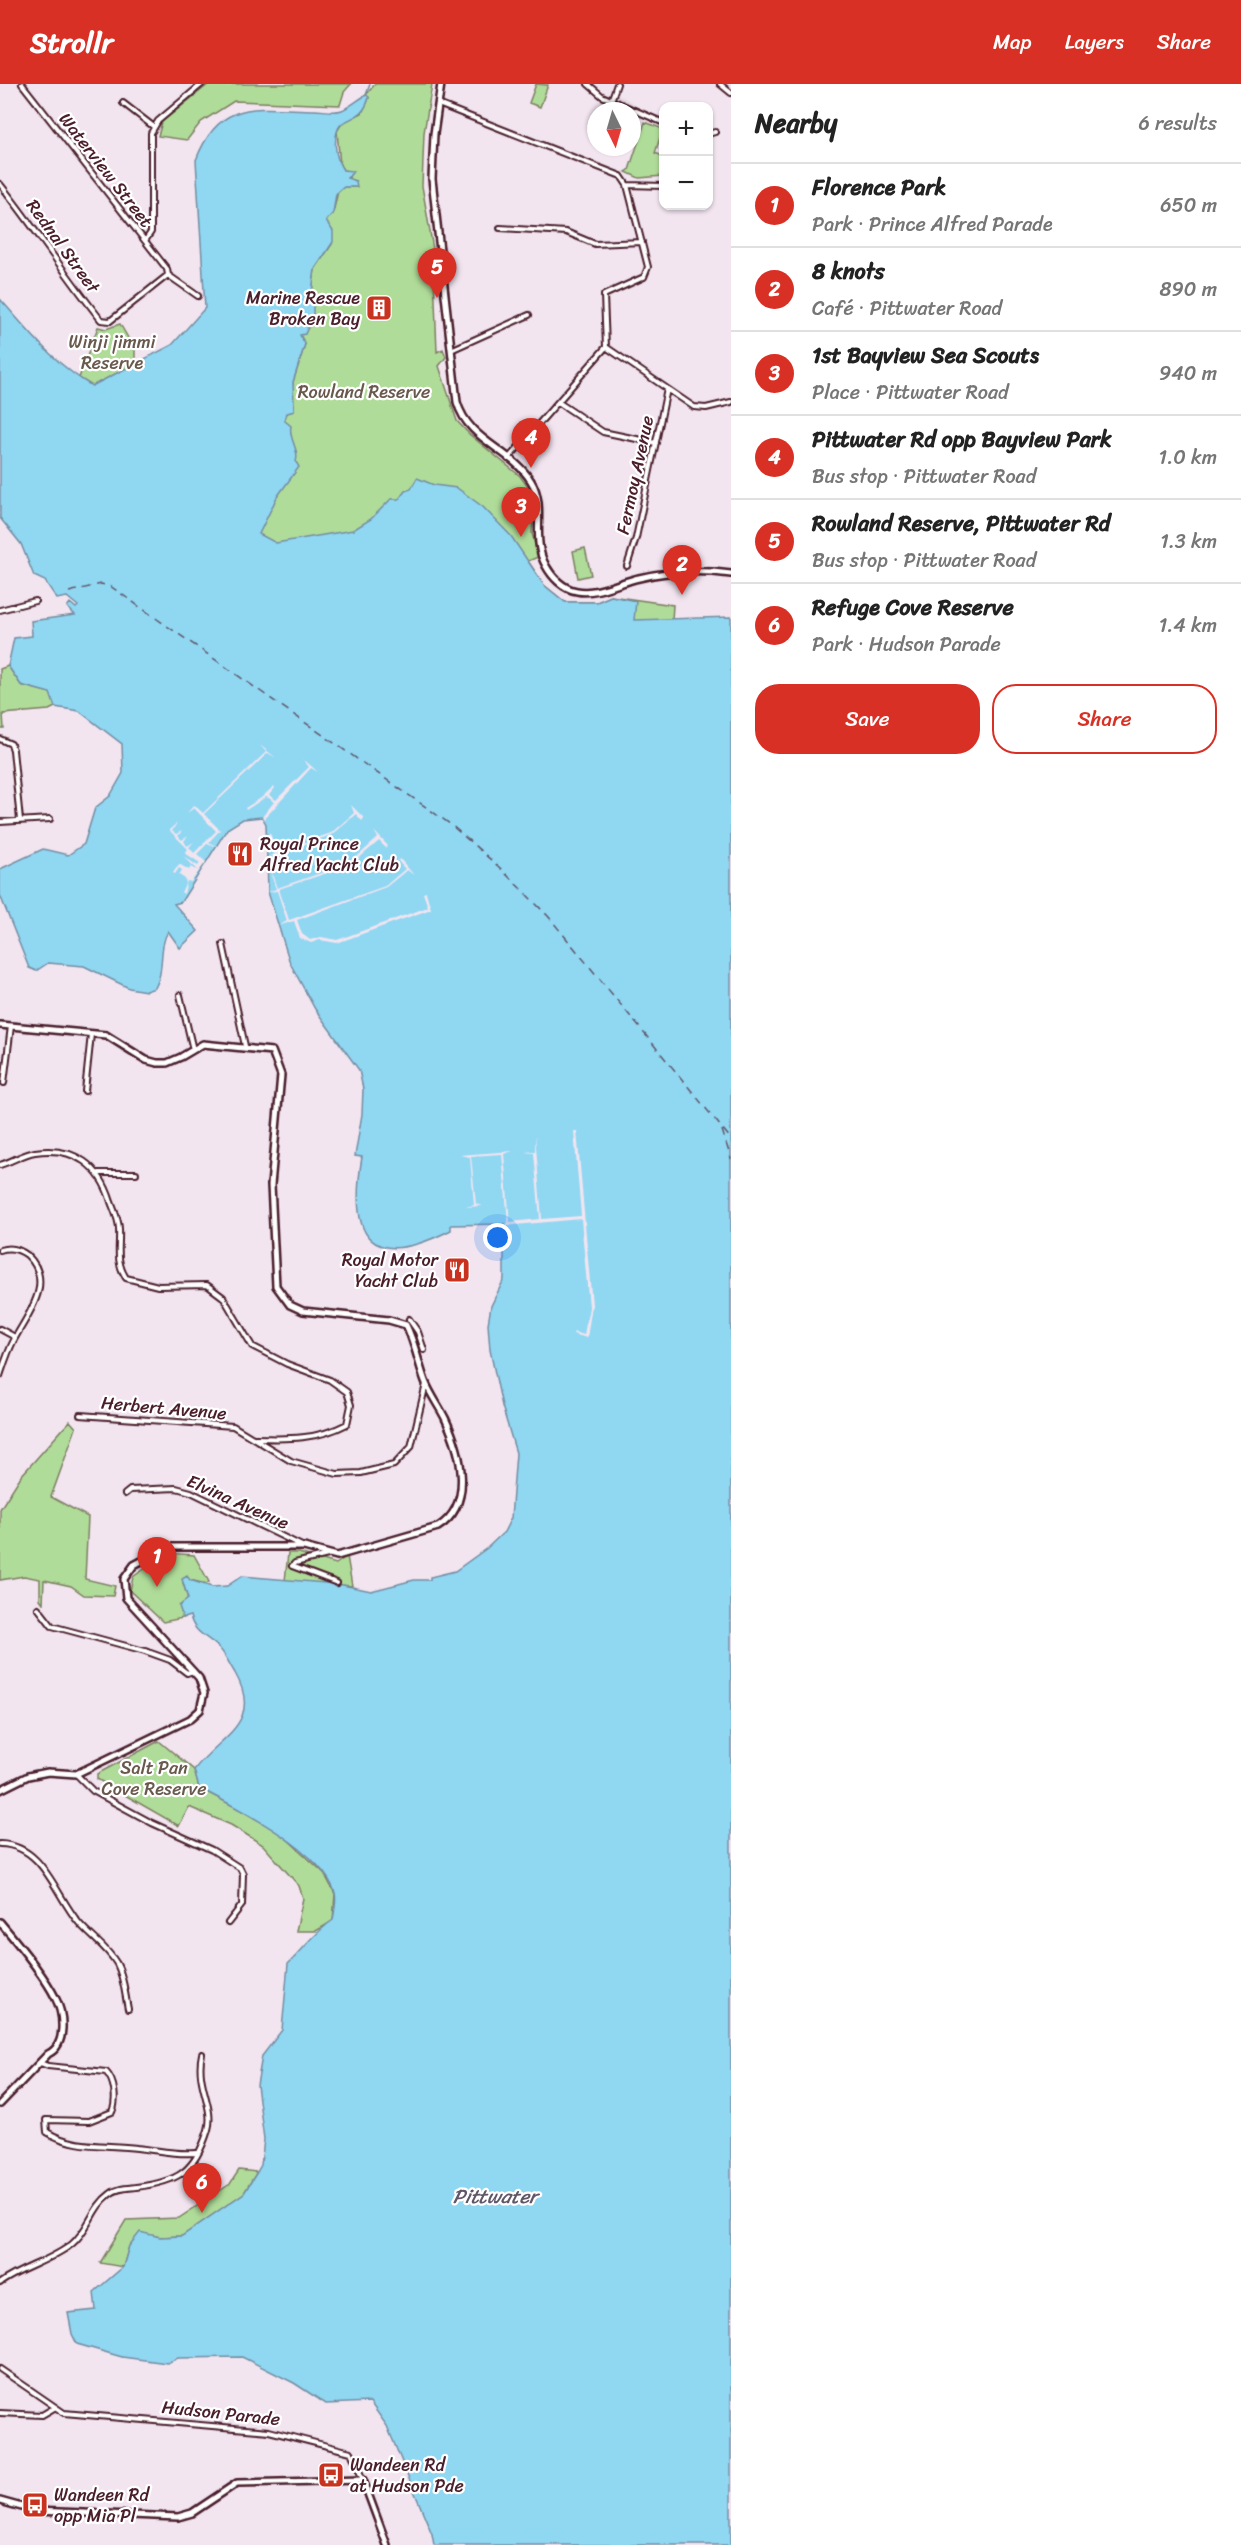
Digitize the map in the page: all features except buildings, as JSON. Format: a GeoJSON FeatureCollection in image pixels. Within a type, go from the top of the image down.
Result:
{"type":"FeatureCollection","features":[{"type":"Feature","properties":{"kind":"street","name":"Waterview Street"},"geometry":{"type":"LineString","coordinates":[[22,84],[145,241],[168,274],[198,296]]}},
{"type":"Feature","properties":{"kind":"street"},"geometry":{"type":"LineString","coordinates":[[145,241],[151,232],[151,133],[154,127],[202,84]]}},
{"type":"Feature","properties":{"kind":"street"},"geometry":{"type":"LineString","coordinates":[[441,84],[432,179],[460,413],[481,438],[522,470],[533,485],[538,505],[537,539],[540,552],[553,576],[569,589],[591,591],[639,578],[677,573],[731,574]]}},
{"type":"Feature","properties":{"kind":"street"},"geometry":{"type":"LineString","coordinates":[[588,84],[611,101],[659,121]]}},
{"type":"Feature","properties":{"kind":"street"},"geometry":{"type":"LineString","coordinates":[[611,101],[617,84]]}},
{"type":"Feature","properties":{"kind":"street"},"geometry":{"type":"LineString","coordinates":[[723,85],[731,93]]}},
{"type":"Feature","properties":{"kind":"street"},"geometry":{"type":"LineString","coordinates":[[123,103],[154,127]]}},
{"type":"Feature","properties":{"kind":"street"},"geometry":{"type":"LineString","coordinates":[[438,104],[621,176],[627,186],[648,267],[644,277],[604,295],[606,347],[508,459]]}},
{"type":"Feature","properties":{"kind":"street","name":"Rednal Street"},"geometry":{"type":"LineString","coordinates":[[0,184],[25,216],[60,269],[105,323],[168,274]]}},
{"type":"Feature","properties":{"kind":"street"},"geometry":{"type":"LineString","coordinates":[[627,186],[659,186]]}},
{"type":"Feature","properties":{"kind":"street"},"geometry":{"type":"LineString","coordinates":[[500,228],[566,232],[595,244],[642,242]]}},
{"type":"Feature","properties":{"kind":"street"},"geometry":{"type":"LineString","coordinates":[[451,350],[529,315]]}},
{"type":"Feature","properties":{"kind":"street"},"geometry":{"type":"LineString","coordinates":[[606,347],[694,407],[706,408],[731,402]]}},
{"type":"Feature","properties":{"kind":"street","name":"Fermoy Avenue"},"geometry":{"type":"LineString","coordinates":[[627,566],[636,538],[668,388]]}},
{"type":"Feature","properties":{"kind":"street"},"geometry":{"type":"LineString","coordinates":[[558,402],[603,432],[656,443]]}},
{"type":"Feature","properties":{"kind":"street"},"geometry":{"type":"LineString","coordinates":[[0,610],[35,601]]}},
{"type":"Feature","properties":{"kind":"street"},"geometry":{"type":"LineString","coordinates":[[0,739],[11,744],[13,750],[20,820]]}},
{"type":"Feature","properties":{"kind":"street"},"geometry":{"type":"LineString","coordinates":[[0,822],[50,819]]}},
{"type":"Feature","properties":{"kind":"street"},"geometry":{"type":"LineString","coordinates":[[223,944],[245,1046]]}},
{"type":"Feature","properties":{"kind":"street"},"geometry":{"type":"LineString","coordinates":[[180,995],[193,1051]]}},
{"type":"Feature","properties":{"kind":"street"},"geometry":{"type":"LineString","coordinates":[[0,1025],[106,1035],[146,1060],[157,1063],[167,1063],[203,1044],[245,1046],[272,1051],[282,1075],[271,1185],[276,1286],[290,1305],[303,1311],[389,1320],[406,1325],[414,1341],[426,1383],[446,1421],[461,1461],[462,1485],[458,1507],[448,1521],[438,1527],[337,1556],[304,1547],[168,1547],[134,1565],[124,1579],[126,1598],[194,1670],[204,1693],[200,1710],[190,1719],[76,1774],[48,1772],[28,1776],[0,1790]]}},
{"type":"Feature","properties":{"kind":"street"},"geometry":{"type":"LineString","coordinates":[[4,1083],[10,1026]]}},
{"type":"Feature","properties":{"kind":"street"},"geometry":{"type":"LineString","coordinates":[[85,1091],[91,1034]]}},
{"type":"Feature","properties":{"kind":"street"},"geometry":{"type":"LineString","coordinates":[[0,1166],[32,1153],[60,1152],[88,1163],[99,1173],[119,1226],[117,1259],[126,1278],[158,1286],[207,1285],[223,1297],[252,1346],[287,1364],[330,1380],[347,1392],[351,1405],[347,1424],[329,1433],[297,1440],[255,1438]]}},
{"type":"Feature","properties":{"kind":"street"},"geometry":{"type":"LineString","coordinates":[[99,1173],[136,1173]]}},
{"type":"Feature","properties":{"kind":"street"},"geometry":{"type":"LineString","coordinates":[[0,1250],[12,1249],[24,1253],[33,1261],[39,1281],[38,1297],[15,1337],[0,1376]]}},
{"type":"Feature","properties":{"kind":"street"},"geometry":{"type":"LineString","coordinates":[[409,1319],[422,1340],[424,1350]]}},
{"type":"Feature","properties":{"kind":"street"},"geometry":{"type":"LineString","coordinates":[[0,1329],[15,1337]]}},
{"type":"Feature","properties":{"kind":"street","name":"Herbert Avenue"},"geometry":{"type":"LineString","coordinates":[[80,1415],[233,1426],[291,1461],[321,1472],[361,1473],[394,1465],[411,1447],[426,1383]]}},
{"type":"Feature","properties":{"kind":"street","name":"Elvina Avenue"},"geometry":{"type":"LineString","coordinates":[[125,1494],[130,1490],[176,1488],[191,1492],[304,1547]]}},
{"type":"Feature","properties":{"kind":"street"},"geometry":{"type":"LineString","coordinates":[[328,1555],[291,1566],[336,1582]]}},
{"type":"Feature","properties":{"kind":"street"},"geometry":{"type":"LineString","coordinates":[[38,1608],[52,1626],[154,1654],[170,1660],[187,1672],[194,1670]]}},
{"type":"Feature","properties":{"kind":"street"},"geometry":{"type":"LineString","coordinates":[[76,1774],[93,1791],[152,1823],[212,1850],[240,1868],[243,1874],[242,1905],[228,1923]]}},
{"type":"Feature","properties":{"kind":"street"},"geometry":{"type":"LineString","coordinates":[[0,1844],[16,1846],[29,1854],[53,1881],[78,1922],[106,1949],[117,1965],[129,2009]]}},
{"type":"Feature","properties":{"kind":"street"},"geometry":{"type":"LineString","coordinates":[[0,1922],[56,1998],[62,2038],[56,2050],[0,2104]]}},
{"type":"Feature","properties":{"kind":"street"},"geometry":{"type":"LineString","coordinates":[[0,2283],[23,2268],[62,2251],[73,2243],[83,2233],[97,2206],[112,2192],[168,2182],[187,2170],[209,2129],[210,2120],[198,2070],[202,2054]]}},
{"type":"Feature","properties":{"kind":"street"},"geometry":{"type":"LineString","coordinates":[[40,2063],[48,2067],[101,2070],[110,2076],[114,2090],[115,2104],[112,2112],[89,2121],[46,2120],[47,2132],[52,2135],[78,2144],[138,2148],[175,2155],[197,2152]]}},
{"type":"Feature","properties":{"kind":"street","name":"Hudson Parade"},"geometry":{"type":"LineString","coordinates":[[0,2368],[64,2413],[270,2432],[351,2452],[387,2545]]}},
{"type":"Feature","properties":{"kind":"street"},"geometry":{"type":"LineString","coordinates":[[0,2414],[42,2415],[54,2408]]}},
{"type":"Feature","properties":{"kind":"street"},"geometry":{"type":"LineString","coordinates":[[0,2501],[36,2511],[178,2517],[192,2513],[237,2483],[363,2480]]}},
{"type":"Feature","properties":{"kind":"green space"},"geometry":{"type":"Polygon","coordinates":[[[209,84],[351,84],[344,92],[340,105],[234,101],[201,122],[187,140],[158,136],[162,122],[209,84]]]}},
{"type":"Feature","properties":{"kind":"green space","name":"Rowland Reserve"},"geometry":{"type":"Polygon","coordinates":[[[375,84],[432,84],[424,133],[422,186],[433,249],[437,352],[443,349],[446,357],[439,366],[457,421],[469,434],[520,476],[530,490],[533,515],[532,533],[538,557],[528,561],[544,585],[565,602],[597,602],[611,596],[673,605],[672,620],[647,620],[644,626],[303,561],[116,506],[284,421],[287,413],[294,411],[293,382],[305,344],[300,335],[311,325],[311,300],[306,299],[306,295],[312,292],[315,269],[332,244],[326,221],[333,213],[338,191],[344,187],[356,187],[355,181],[348,180],[351,172],[343,170],[340,165],[337,131],[343,122],[362,113],[369,98],[366,95],[375,84]]]}},
{"type":"Feature","properties":{"kind":"green space"},"geometry":{"type":"Polygon","coordinates":[[[536,84],[548,85],[540,107],[529,103],[536,84]]]}},
{"type":"Feature","properties":{"kind":"green space"},"geometry":{"type":"Polygon","coordinates":[[[645,122],[659,127],[659,141],[655,153],[659,154],[659,176],[639,178],[626,172],[629,170],[634,156],[641,156],[641,134],[645,122]]]}},
{"type":"Feature","properties":{"kind":"green space","name":"Winji jimmi Reserve"},"geometry":{"type":"Polygon","coordinates":[[[120,324],[135,350],[135,364],[92,386],[79,378],[98,327],[106,329],[120,324]]]}},
{"type":"Feature","properties":{"kind":"green space"},"geometry":{"type":"Polygon","coordinates":[[[585,548],[591,575],[578,578],[573,551],[585,548]]]}},
{"type":"Feature","properties":{"kind":"green space"},"geometry":{"type":"Polygon","coordinates":[[[8,666],[21,685],[51,693],[55,707],[49,710],[3,714],[4,729],[0,729],[0,669],[8,666]]]}},
{"type":"Feature","properties":{"kind":"green space"},"geometry":{"type":"Polygon","coordinates":[[[70,1421],[76,1428],[51,1497],[88,1517],[85,1579],[115,1586],[113,1596],[84,1595],[71,1586],[44,1580],[43,1603],[40,1599],[40,1579],[24,1576],[0,1580],[0,1509],[21,1476],[70,1421]]]}},
{"type":"Feature","properties":{"kind":"green space"},"geometry":{"type":"Polygon","coordinates":[[[167,1553],[194,1555],[209,1582],[206,1584],[190,1580],[183,1583],[188,1599],[180,1606],[183,1618],[163,1622],[130,1591],[133,1577],[167,1553]]]}},
{"type":"Feature","properties":{"kind":"green space"},"geometry":{"type":"Polygon","coordinates":[[[288,1553],[299,1553],[336,1564],[347,1556],[352,1586],[285,1581],[288,1553]]]}},
{"type":"Feature","properties":{"kind":"green space","name":"Salt Pan Cove Reserve"},"geometry":{"type":"Polygon","coordinates":[[[159,1741],[194,1770],[199,1788],[274,1827],[324,1873],[335,1894],[333,1921],[316,1931],[296,1931],[303,1898],[299,1886],[263,1845],[231,1825],[189,1807],[179,1826],[97,1779],[97,1774],[159,1741]]]}},
{"type":"Feature","properties":{"kind":"green space"},"geometry":{"type":"Polygon","coordinates":[[[239,2170],[257,2172],[244,2193],[182,2236],[160,2237],[140,2233],[129,2246],[123,2267],[100,2263],[126,2220],[179,2218],[230,2184],[239,2170]]]}},
{"type":"Feature","properties":{"kind":"water","name":"Pittwater"},"geometry":{"type":"Polygon","coordinates":[[[366,95],[369,97],[365,108],[341,124],[336,135],[336,153],[340,165],[343,170],[354,171],[347,178],[356,181],[357,187],[344,187],[336,194],[333,213],[326,221],[333,231],[333,242],[315,269],[312,292],[306,295],[306,299],[313,302],[313,315],[305,334],[300,335],[305,344],[293,382],[294,411],[287,413],[284,420],[291,426],[296,462],[299,467],[277,497],[259,534],[276,543],[353,530],[371,519],[391,499],[399,499],[405,491],[411,489],[417,478],[434,485],[457,488],[483,507],[511,536],[544,585],[565,602],[597,602],[611,596],[636,601],[634,620],[731,617],[731,2545],[434,2545],[432,2534],[387,2426],[370,2402],[326,2404],[294,2383],[242,2357],[178,2358],[167,2363],[122,2357],[77,2344],[72,2334],[68,2313],[96,2310],[94,2292],[123,2267],[129,2246],[140,2232],[160,2237],[182,2236],[244,2193],[261,2165],[264,2139],[257,2085],[262,2056],[282,2030],[288,1964],[315,1935],[333,1920],[335,1910],[335,1893],[327,1877],[314,1862],[296,1846],[255,1818],[199,1788],[194,1770],[235,1728],[242,1717],[243,1690],[222,1652],[198,1631],[190,1616],[183,1618],[179,1606],[188,1599],[182,1579],[187,1576],[190,1580],[212,1587],[227,1586],[242,1576],[338,1584],[371,1591],[414,1580],[430,1580],[430,1577],[455,1571],[487,1548],[504,1532],[511,1518],[516,1453],[502,1406],[490,1350],[488,1324],[491,1306],[504,1279],[504,1224],[451,1225],[451,1230],[423,1242],[401,1247],[384,1247],[371,1240],[363,1227],[359,1209],[358,1185],[362,1157],[355,1156],[362,1114],[363,1089],[359,1070],[315,1009],[290,963],[268,892],[266,824],[262,817],[243,819],[227,829],[181,902],[174,904],[198,931],[180,948],[168,931],[155,988],[146,991],[129,988],[84,966],[48,963],[36,971],[29,968],[0,895],[0,869],[43,849],[68,855],[84,844],[95,808],[110,796],[123,773],[122,744],[79,711],[55,707],[50,693],[21,685],[8,666],[14,638],[32,636],[31,621],[75,615],[67,607],[70,603],[76,608],[78,606],[67,597],[57,599],[45,581],[34,576],[21,544],[0,518],[0,299],[53,357],[92,386],[172,345],[205,308],[196,160],[217,125],[229,116],[259,109],[339,111],[366,95]]]}},
{"type":"Feature","properties":{"kind":"pier"},"geometry":{"type":"Polygon","coordinates":[[[260,745],[276,758],[268,753],[204,814],[220,830],[209,842],[216,846],[207,844],[197,854],[206,862],[191,882],[187,881],[184,894],[181,892],[186,884],[185,879],[179,875],[182,870],[179,868],[175,874],[173,873],[179,864],[189,870],[191,867],[199,871],[183,856],[198,866],[200,863],[185,853],[188,849],[169,830],[177,823],[172,831],[176,834],[182,831],[178,836],[182,840],[188,836],[184,841],[187,846],[194,842],[189,847],[194,853],[216,831],[194,808],[187,813],[194,805],[203,813],[266,752],[260,745]]]}},
{"type":"Feature","properties":{"kind":"pier"},"geometry":{"type":"Polygon","coordinates":[[[302,758],[318,772],[311,768],[264,819],[262,817],[274,802],[269,798],[266,797],[246,810],[245,808],[274,786],[275,788],[269,795],[276,800],[309,767],[302,758]]]}},
{"type":"Feature","properties":{"kind":"pier"},"geometry":{"type":"Polygon","coordinates":[[[351,805],[364,818],[362,821],[356,814],[331,835],[278,854],[280,861],[275,863],[276,868],[271,871],[277,888],[350,863],[378,838],[374,831],[388,846],[386,848],[379,841],[351,865],[279,889],[289,920],[385,886],[405,869],[398,861],[400,859],[414,875],[407,870],[386,887],[297,920],[302,934],[310,940],[321,937],[337,940],[428,907],[423,893],[426,892],[431,909],[337,943],[320,940],[311,943],[300,938],[294,921],[278,926],[287,921],[277,891],[268,892],[276,889],[269,869],[274,867],[272,862],[277,859],[276,855],[267,858],[275,853],[268,834],[270,833],[277,852],[331,833],[354,813],[351,805]]]}},
{"type":"Feature","properties":{"kind":"pier"},"geometry":{"type":"Polygon","coordinates":[[[574,1131],[577,1131],[592,1305],[587,1338],[573,1334],[574,1332],[584,1335],[589,1307],[581,1219],[504,1226],[508,1223],[502,1154],[471,1156],[476,1204],[483,1206],[465,1207],[474,1205],[470,1157],[459,1155],[513,1151],[504,1154],[510,1222],[540,1219],[534,1153],[525,1152],[535,1151],[535,1135],[542,1219],[581,1216],[574,1131]]]}},
{"type":"Feature","properties":{"kind":"waterway"},"geometry":{"type":"LineString","coordinates":[[366,95],[370,84]]}},
{"type":"Feature","properties":{"kind":"ferry route"},"geometry":{"type":"LineString","coordinates":[[69,592],[101,584],[110,586],[450,824],[499,867],[548,916],[731,1139]]}},
{"type":"Feature","properties":{"kind":"ferry route"},"geometry":{"type":"LineString","coordinates":[[722,1130],[731,1159]]}},
{"type":"Feature","properties":{"kind":"place","name":"Rowland Reserve, Pittwater Rd"},"geometry":{"type":"Point","coordinates":[437,298]}},
{"type":"Feature","properties":{"kind":"place","name":"Marine Rescue Broken Bay"},"geometry":{"type":"Point","coordinates":[379,308]}},
{"type":"Feature","properties":{"kind":"place","name":"Pittwater Rd opp Bayview Park"},"geometry":{"type":"Point","coordinates":[531,468]}},
{"type":"Feature","properties":{"kind":"place","name":"1st Bayview Sea Scouts"},"geometry":{"type":"Point","coordinates":[521,537]}},
{"type":"Feature","properties":{"kind":"place","name":"8 knots"},"geometry":{"type":"Point","coordinates":[682,595]}},
{"type":"Feature","properties":{"kind":"place","name":"Royal Prince Alfred Yacht Club"},"geometry":{"type":"Point","coordinates":[240,854]}},
{"type":"Feature","properties":{"kind":"place","name":"Royal Motor Yacht Club"},"geometry":{"type":"Point","coordinates":[457,1270]}},
{"type":"Feature","properties":{"kind":"place","name":"Florence Park"},"geometry":{"type":"Point","coordinates":[157,1587]}},
{"type":"Feature","properties":{"kind":"place","name":"Refuge Cove Reserve"},"geometry":{"type":"Point","coordinates":[202,2213]}},
{"type":"Feature","properties":{"kind":"place","name":"Wandeen Rd at Hudson Pde"},"geometry":{"type":"Point","coordinates":[331,2475]}},
{"type":"Feature","properties":{"kind":"place","name":"Wandeen Rd opp Mia Pl"},"geometry":{"type":"Point","coordinates":[35,2505]}}]}
